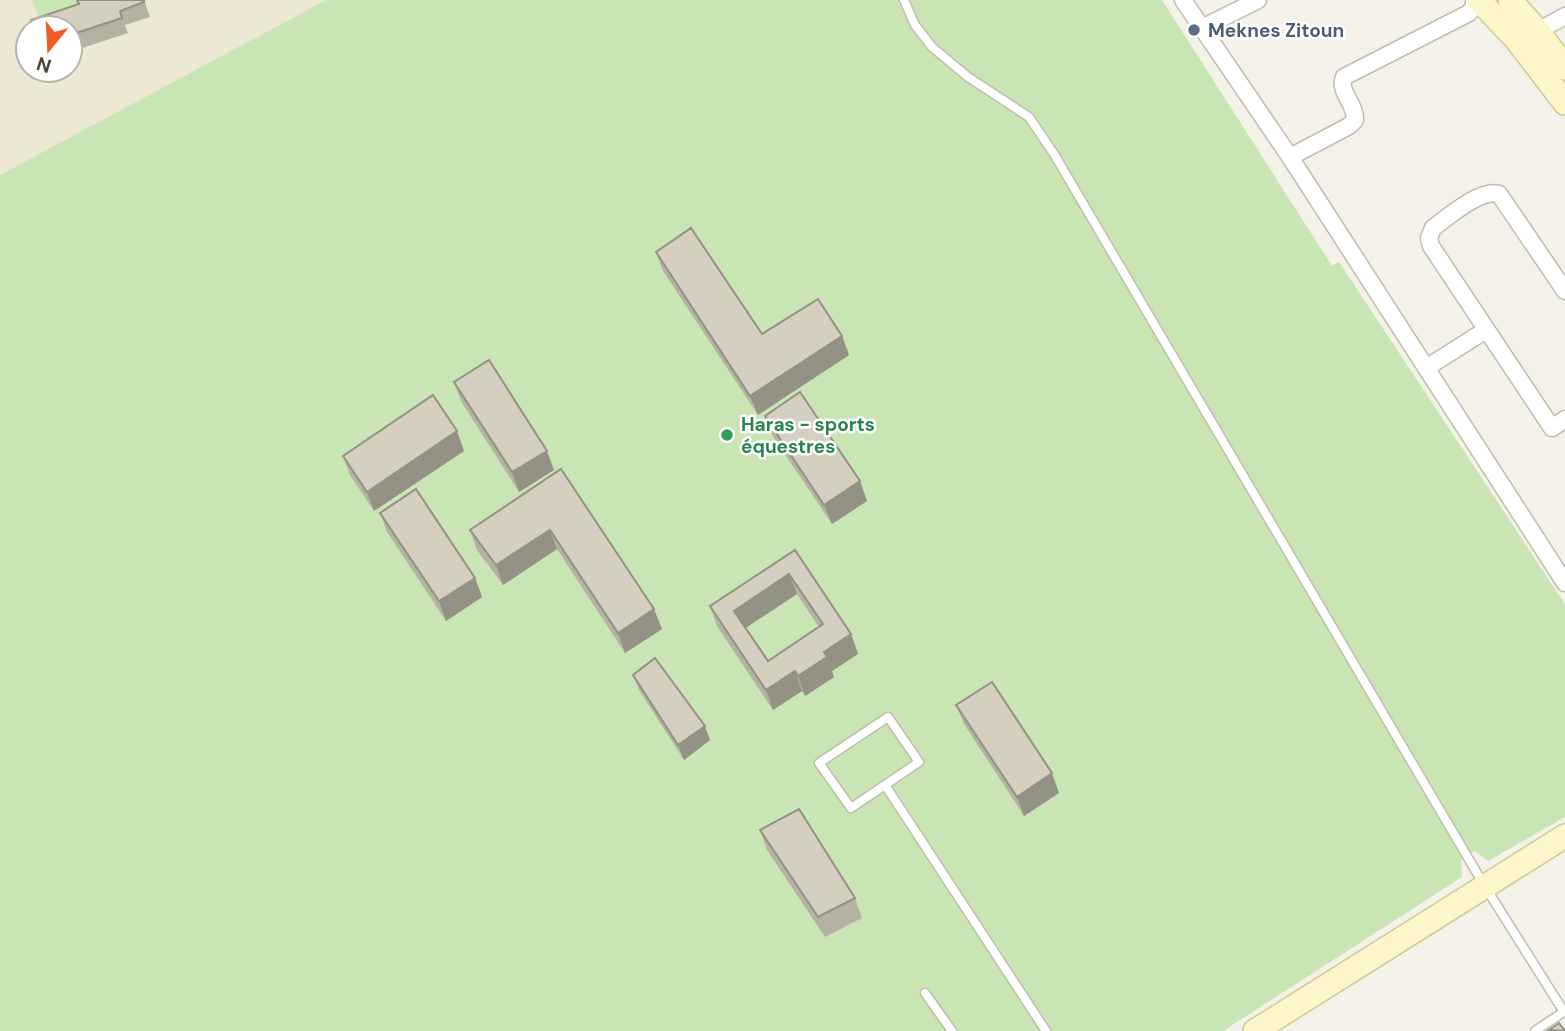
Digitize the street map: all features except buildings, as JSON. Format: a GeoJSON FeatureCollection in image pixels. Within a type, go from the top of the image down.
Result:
{"type":"FeatureCollection","features":[{"type":"Feature","properties":{"kind":"main road"},"geometry":{"type":"LineString","coordinates":[[1477,0],[1516,38],[1565,103]]}},
{"type":"Feature","properties":{"kind":"main road"},"geometry":{"type":"LineString","coordinates":[[1510,0],[1538,31],[1565,68]]}},
{"type":"Feature","properties":{"kind":"main road"},"geometry":{"type":"LineString","coordinates":[[1255,1031],[1565,836]]}},
{"type":"Feature","properties":{"kind":"street"},"geometry":{"type":"LineString","coordinates":[[1183,0],[1560,566],[1565,583]]}},
{"type":"Feature","properties":{"kind":"street"},"geometry":{"type":"LineString","coordinates":[[1202,27],[1258,0]]}},
{"type":"Feature","properties":{"kind":"street"},"geometry":{"type":"LineString","coordinates":[[1290,158],[1356,120],[1356,113],[1342,86],[1344,77],[1469,13],[1477,0]]}},
{"type":"Feature","properties":{"kind":"street"},"geometry":{"type":"LineString","coordinates":[[1538,31],[1565,16]]}},
{"type":"Feature","properties":{"kind":"street"},"geometry":{"type":"LineString","coordinates":[[1565,291],[1503,197],[1494,192],[1483,194],[1433,228],[1429,238],[1431,246],[1552,428],[1565,419]]}},
{"type":"Feature","properties":{"kind":"street"},"geometry":{"type":"LineString","coordinates":[[1426,368],[1486,330]]}},
{"type":"Feature","properties":{"kind":"lane"},"geometry":{"type":"LineString","coordinates":[[904,0],[915,25],[932,47],[968,77],[1020,109],[1048,144],[1484,885],[1565,1011],[1535,1031]]}},
{"type":"Feature","properties":{"kind":"lane"},"geometry":{"type":"LineString","coordinates":[[888,717],[919,762],[885,785],[850,808],[820,763],[888,717]]}},
{"type":"Feature","properties":{"kind":"lane"},"geometry":{"type":"LineString","coordinates":[[885,785],[1046,1031]]}},
{"type":"Feature","properties":{"kind":"lane"},"geometry":{"type":"LineString","coordinates":[[925,993],[953,1031]]}},
{"type":"Feature","properties":{"kind":"shaded area"},"geometry":{"type":"Polygon","coordinates":[[[0,0],[326,0],[0,175],[0,0]]]}},
{"type":"Feature","properties":{"kind":"green space"},"geometry":{"type":"Polygon","coordinates":[[[32,0],[93,0],[56,14],[38,14],[32,0]]]}},
{"type":"Feature","properties":{"kind":"green space","name":"Haras - sports équestres"},"geometry":{"type":"Polygon","coordinates":[[[326,0],[1162,0],[1332,266],[1339,262],[1565,604],[1565,817],[1488,861],[1475,851],[1461,859],[1462,877],[1223,1031],[0,1031],[0,175],[326,0]]]}},
{"type":"Feature","properties":{"kind":"place","name":"Meknes Zitoun"},"geometry":{"type":"Point","coordinates":[1194,30]}},
{"type":"Feature","properties":{"kind":"place","name":"Haras - sports équestres"},"geometry":{"type":"Point","coordinates":[727,435]}}]}
